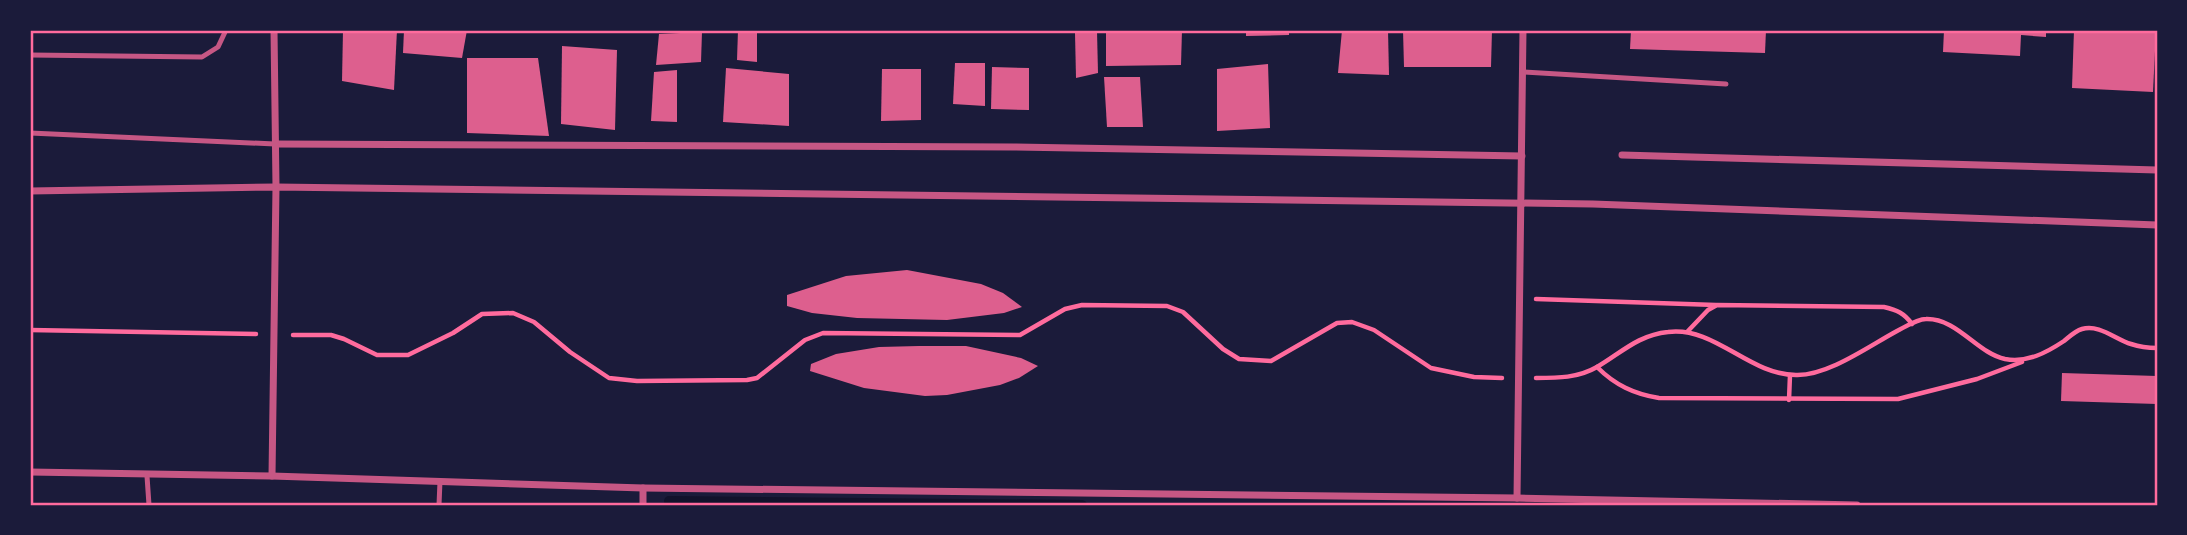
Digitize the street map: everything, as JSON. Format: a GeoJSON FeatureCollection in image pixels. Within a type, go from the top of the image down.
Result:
{"type":"FeatureCollection","features":[{"type":"Feature","properties":{"kind":"street"},"geometry":{"type":"LineString","coordinates":[[272,476],[276,187],[274,30]]}},
{"type":"Feature","properties":{"kind":"street"},"geometry":{"type":"LineString","coordinates":[[1517,498],[1523,30]]}},
{"type":"Feature","properties":{"kind":"street"},"geometry":{"type":"LineString","coordinates":[[275,144],[1014,147],[1522,156]]}},
{"type":"Feature","properties":{"kind":"street"},"geometry":{"type":"LineString","coordinates":[[1622,155],[2157,170]]}},
{"type":"Feature","properties":{"kind":"street"},"geometry":{"type":"LineString","coordinates":[[30,191],[276,187],[1521,203],[2157,225]]}},
{"type":"Feature","properties":{"kind":"street"},"geometry":{"type":"LineString","coordinates":[[30,472],[272,476],[643,488],[1517,498],[1857,505]]}},
{"type":"Feature","properties":{"kind":"street"},"geometry":{"type":"LineString","coordinates":[[643,488],[643,505]]}},
{"type":"Feature","properties":{"kind":"lane"},"geometry":{"type":"LineString","coordinates":[[30,55],[202,57],[218,47],[226,30]]}},
{"type":"Feature","properties":{"kind":"lane"},"geometry":{"type":"LineString","coordinates":[[1522,72],[1726,84]]}},
{"type":"Feature","properties":{"kind":"lane"},"geometry":{"type":"LineString","coordinates":[[30,133],[275,144]]}},
{"type":"Feature","properties":{"kind":"lane"},"geometry":{"type":"LineString","coordinates":[[147,475],[149,505]]}},
{"type":"Feature","properties":{"kind":"lane"},"geometry":{"type":"LineString","coordinates":[[439,505],[440,481]]}},
{"type":"Feature","properties":{"kind":"path"},"geometry":{"type":"LineString","coordinates":[[1519,299],[1717,305],[1884,306],[1897,310],[1912,324]]}},
{"type":"Feature","properties":{"kind":"path"},"geometry":{"type":"LineString","coordinates":[[30,330],[331,335],[377,355],[408,355],[482,314],[513,313],[534,322],[570,352],[609,378],[636,381],[747,380],[757,378],[805,340],[823,333],[1020,335],[1065,309],[1082,305],[1167,306],[1183,312],[1223,349],[1239,359],[1271,361],[1337,323],[1352,322],[1374,330],[1431,368],[1474,377],[1565,378],[1597,367],[1629,344],[1643,338],[1666,332],[1688,331],[1780,375],[1800,376],[1828,368],[1924,319],[1942,320],[2001,358],[2023,361]]}},
{"type":"Feature","properties":{"kind":"path"},"geometry":{"type":"LineString","coordinates":[[1688,331],[1708,310],[1717,305]]}},
{"type":"Feature","properties":{"kind":"path"},"geometry":{"type":"LineString","coordinates":[[1597,367],[1619,386],[1635,393],[1659,398],[1898,400],[1977,379],[2057,345],[2080,330],[2094,328],[2129,344],[2157,348]]}},
{"type":"Feature","properties":{"kind":"path"},"geometry":{"type":"LineString","coordinates":[[1789,400],[1790,375]]}},
{"type":"Feature","properties":{"kind":"building"},"geometry":{"type":"Polygon","coordinates":[[[343,30],[397,30],[394,90],[342,81],[343,30]]]}},
{"type":"Feature","properties":{"kind":"building"},"geometry":{"type":"Polygon","coordinates":[[[404,30],[467,30],[462,58],[403,53],[404,30]]]}},
{"type":"Feature","properties":{"kind":"building"},"geometry":{"type":"Polygon","coordinates":[[[738,30],[757,30],[757,62],[737,60],[738,30]]]}},
{"type":"Feature","properties":{"kind":"building"},"geometry":{"type":"Polygon","coordinates":[[[1106,30],[1182,30],[1181,65],[1106,66],[1106,30]]]}},
{"type":"Feature","properties":{"kind":"building"},"geometry":{"type":"Polygon","coordinates":[[[1246,30],[1289,30],[1289,35],[1246,36],[1246,30]]]}},
{"type":"Feature","properties":{"kind":"building"},"geometry":{"type":"Polygon","coordinates":[[[1342,30],[1388,30],[1389,75],[1338,73],[1342,30]]]}},
{"type":"Feature","properties":{"kind":"building"},"geometry":{"type":"Polygon","coordinates":[[[1403,30],[1492,30],[1491,67],[1404,67],[1403,30]]]}},
{"type":"Feature","properties":{"kind":"building"},"geometry":{"type":"Polygon","coordinates":[[[1631,30],[1766,30],[1765,53],[1630,49],[1631,30]]]}},
{"type":"Feature","properties":{"kind":"building"},"geometry":{"type":"Polygon","coordinates":[[[1944,30],[2046,30],[2046,37],[2021,35],[2020,56],[1943,52],[1944,30]]]}},
{"type":"Feature","properties":{"kind":"building"},"geometry":{"type":"Polygon","coordinates":[[[2074,30],[2156,30],[2153,92],[2072,88],[2074,30]]]}},
{"type":"Feature","properties":{"kind":"building"},"geometry":{"type":"Polygon","coordinates":[[[1097,31],[1098,73],[1076,78],[1075,33],[1097,31]]]}},
{"type":"Feature","properties":{"kind":"building"},"geometry":{"type":"Polygon","coordinates":[[[702,32],[701,62],[656,65],[659,34],[702,32]]]}},
{"type":"Feature","properties":{"kind":"building"},"geometry":{"type":"Polygon","coordinates":[[[562,46],[617,50],[615,130],[561,124],[562,46]]]}},
{"type":"Feature","properties":{"kind":"building"},"geometry":{"type":"Polygon","coordinates":[[[467,58],[538,58],[549,136],[467,133],[467,58]]]}},
{"type":"Feature","properties":{"kind":"building"},"geometry":{"type":"Polygon","coordinates":[[[955,63],[985,63],[985,106],[953,104],[955,63]]]}},
{"type":"Feature","properties":{"kind":"building"},"geometry":{"type":"Polygon","coordinates":[[[1268,64],[1270,128],[1217,131],[1217,69],[1268,64]]]}},
{"type":"Feature","properties":{"kind":"building"},"geometry":{"type":"Polygon","coordinates":[[[992,67],[1029,68],[1029,110],[991,109],[992,67]]]}},
{"type":"Feature","properties":{"kind":"building"},"geometry":{"type":"Polygon","coordinates":[[[726,68],[789,74],[789,126],[723,122],[726,68]]]}},
{"type":"Feature","properties":{"kind":"building"},"geometry":{"type":"Polygon","coordinates":[[[882,69],[921,69],[921,120],[881,121],[882,69]]]}},
{"type":"Feature","properties":{"kind":"building"},"geometry":{"type":"Polygon","coordinates":[[[677,70],[677,122],[651,121],[654,72],[677,70]]]}},
{"type":"Feature","properties":{"kind":"building"},"geometry":{"type":"Polygon","coordinates":[[[1104,77],[1140,77],[1143,127],[1107,127],[1104,77]]]}},
{"type":"Feature","properties":{"kind":"building"},"geometry":{"type":"Polygon","coordinates":[[[907,270],[981,284],[1003,293],[1022,307],[1004,313],[947,320],[857,318],[812,313],[787,306],[787,295],[846,276],[907,270]]]}},
{"type":"Feature","properties":{"kind":"building"},"geometry":{"type":"Polygon","coordinates":[[[966,346],[1021,358],[1038,366],[1019,378],[1000,385],[947,395],[925,396],[864,388],[810,371],[811,364],[836,354],[879,347],[966,346]]]}},
{"type":"Feature","properties":{"kind":"building"},"geometry":{"type":"Polygon","coordinates":[[[2062,373],[2157,376],[2157,404],[2061,401],[2062,373]]]}},
{"type":"Feature","properties":{"kind":"waterway"},"geometry":{"type":"LineString","coordinates":[[669,501],[1082,505]]}}]}
